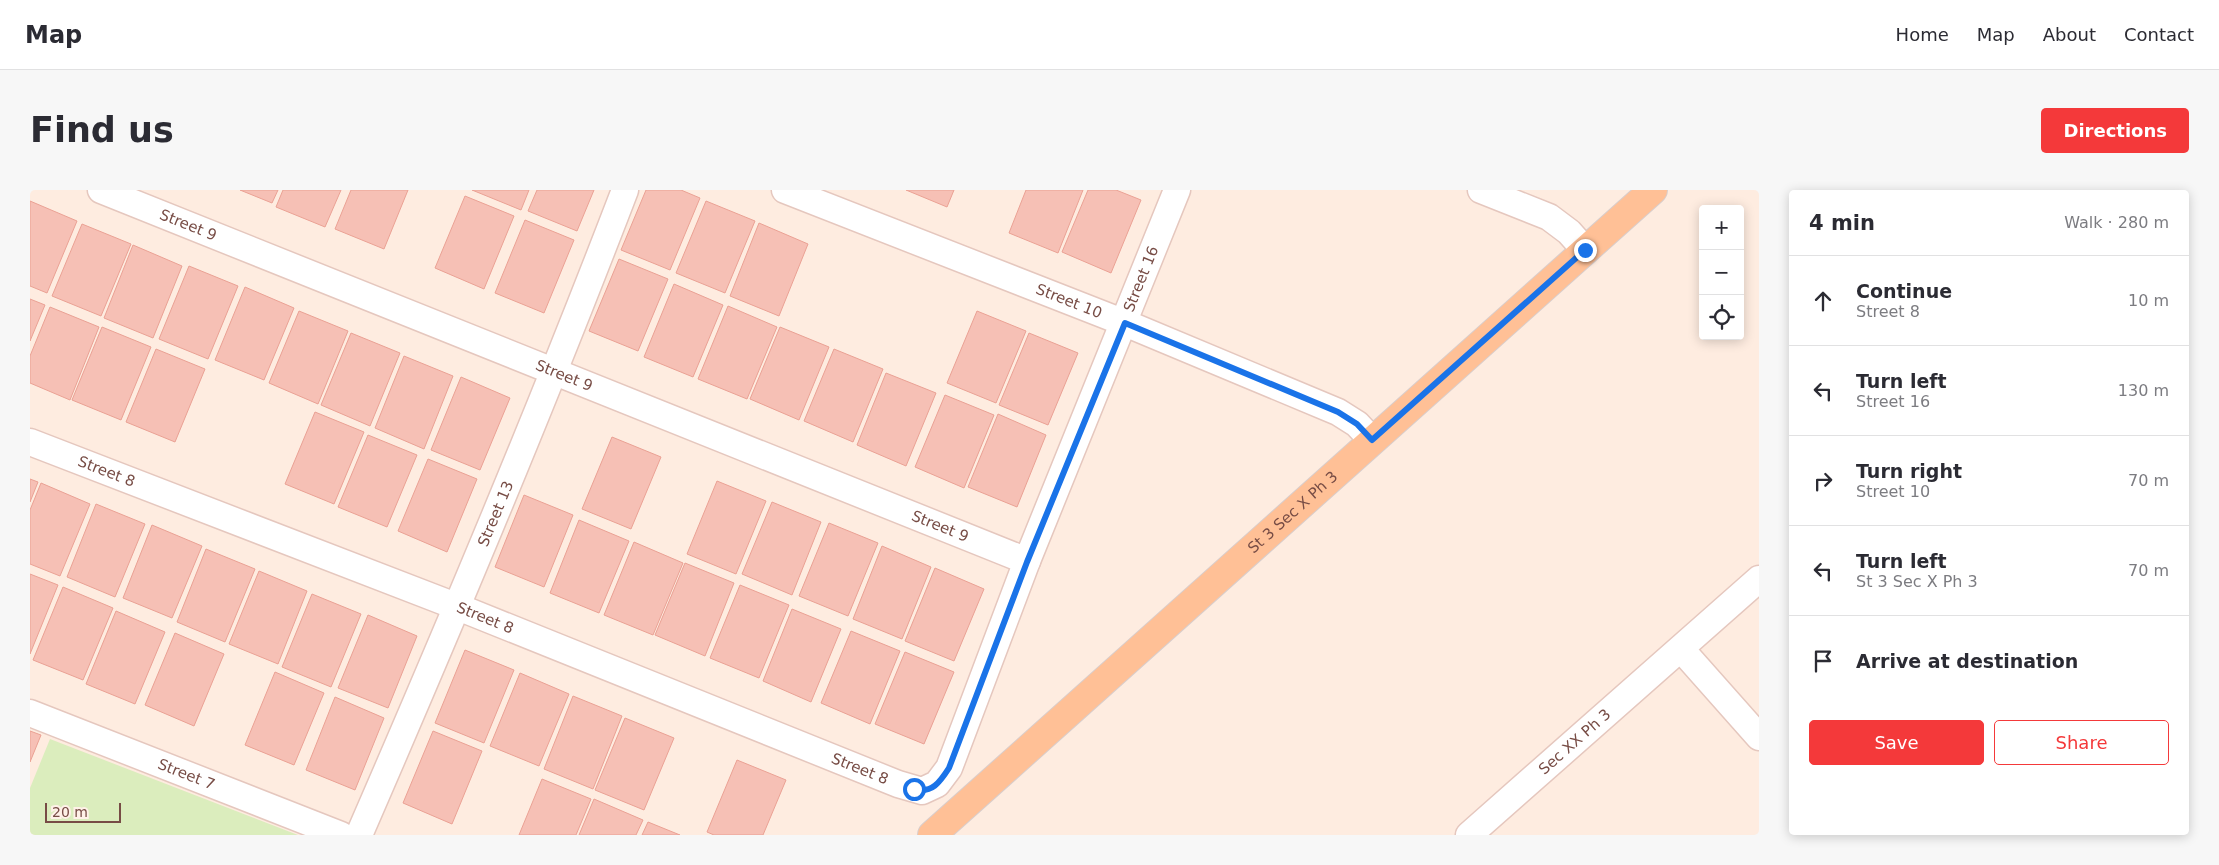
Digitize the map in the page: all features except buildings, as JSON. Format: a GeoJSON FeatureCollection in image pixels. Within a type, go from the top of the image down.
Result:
{"type":"FeatureCollection","features":[{"type":"Feature","properties":{"kind":"main road","name":"St 3 Sec X Ph 3"},"geometry":{"type":"LineString","coordinates":[[932,835],[1653,190]]}},
{"type":"Feature","properties":{"kind":"street","name":"Street 9"},"geometry":{"type":"LineString","coordinates":[[101,190],[1027,562]]}},
{"type":"Feature","properties":{"kind":"street","name":"Street 13"},"geometry":{"type":"LineString","coordinates":[[359,835],[458,607],[556,372],[625,190]]}},
{"type":"Feature","properties":{"kind":"street","name":"Street 10"},"geometry":{"type":"LineString","coordinates":[[785,190],[1125,323],[1338,412],[1357,424],[1372,440]]}},
{"type":"Feature","properties":{"kind":"street","name":"Street 16"},"geometry":{"type":"LineString","coordinates":[[937,784],[952,760],[1027,562],[1125,323],[1176,190]]}},
{"type":"Feature","properties":{"kind":"street"},"geometry":{"type":"LineString","coordinates":[[1481,190],[1548,217],[1569,232],[1585,250]]}},
{"type":"Feature","properties":{"kind":"street","name":"Street 8"},"geometry":{"type":"LineString","coordinates":[[30,442],[458,607],[898,784],[922,791],[937,784]]}},
{"type":"Feature","properties":{"kind":"street","name":"Sec XX Ph 3"},"geometry":{"type":"LineString","coordinates":[[1470,835],[1759,578]]}},
{"type":"Feature","properties":{"kind":"street"},"geometry":{"type":"LineString","coordinates":[[1681,648],[1759,737]]}},
{"type":"Feature","properties":{"kind":"street","name":"Street 7"},"geometry":{"type":"LineString","coordinates":[[30,713],[341,835]]}},
{"type":"Feature","properties":{"kind":"street"},"geometry":{"type":"LineString","coordinates":[[937,784],[961,809]]}},
{"type":"Feature","properties":{"kind":"green space"},"geometry":{"type":"Polygon","coordinates":[[[50,739],[298,835],[30,835],[30,788],[50,739]]]}},
{"type":"Feature","properties":{"kind":"route"},"geometry":{"type":"LineString","coordinates":[[914,789],[930,790],[943,778],[949,768],[1027,562],[1125,323],[1338,412],[1357,424],[1372,440],[1585,250]]}}]}
